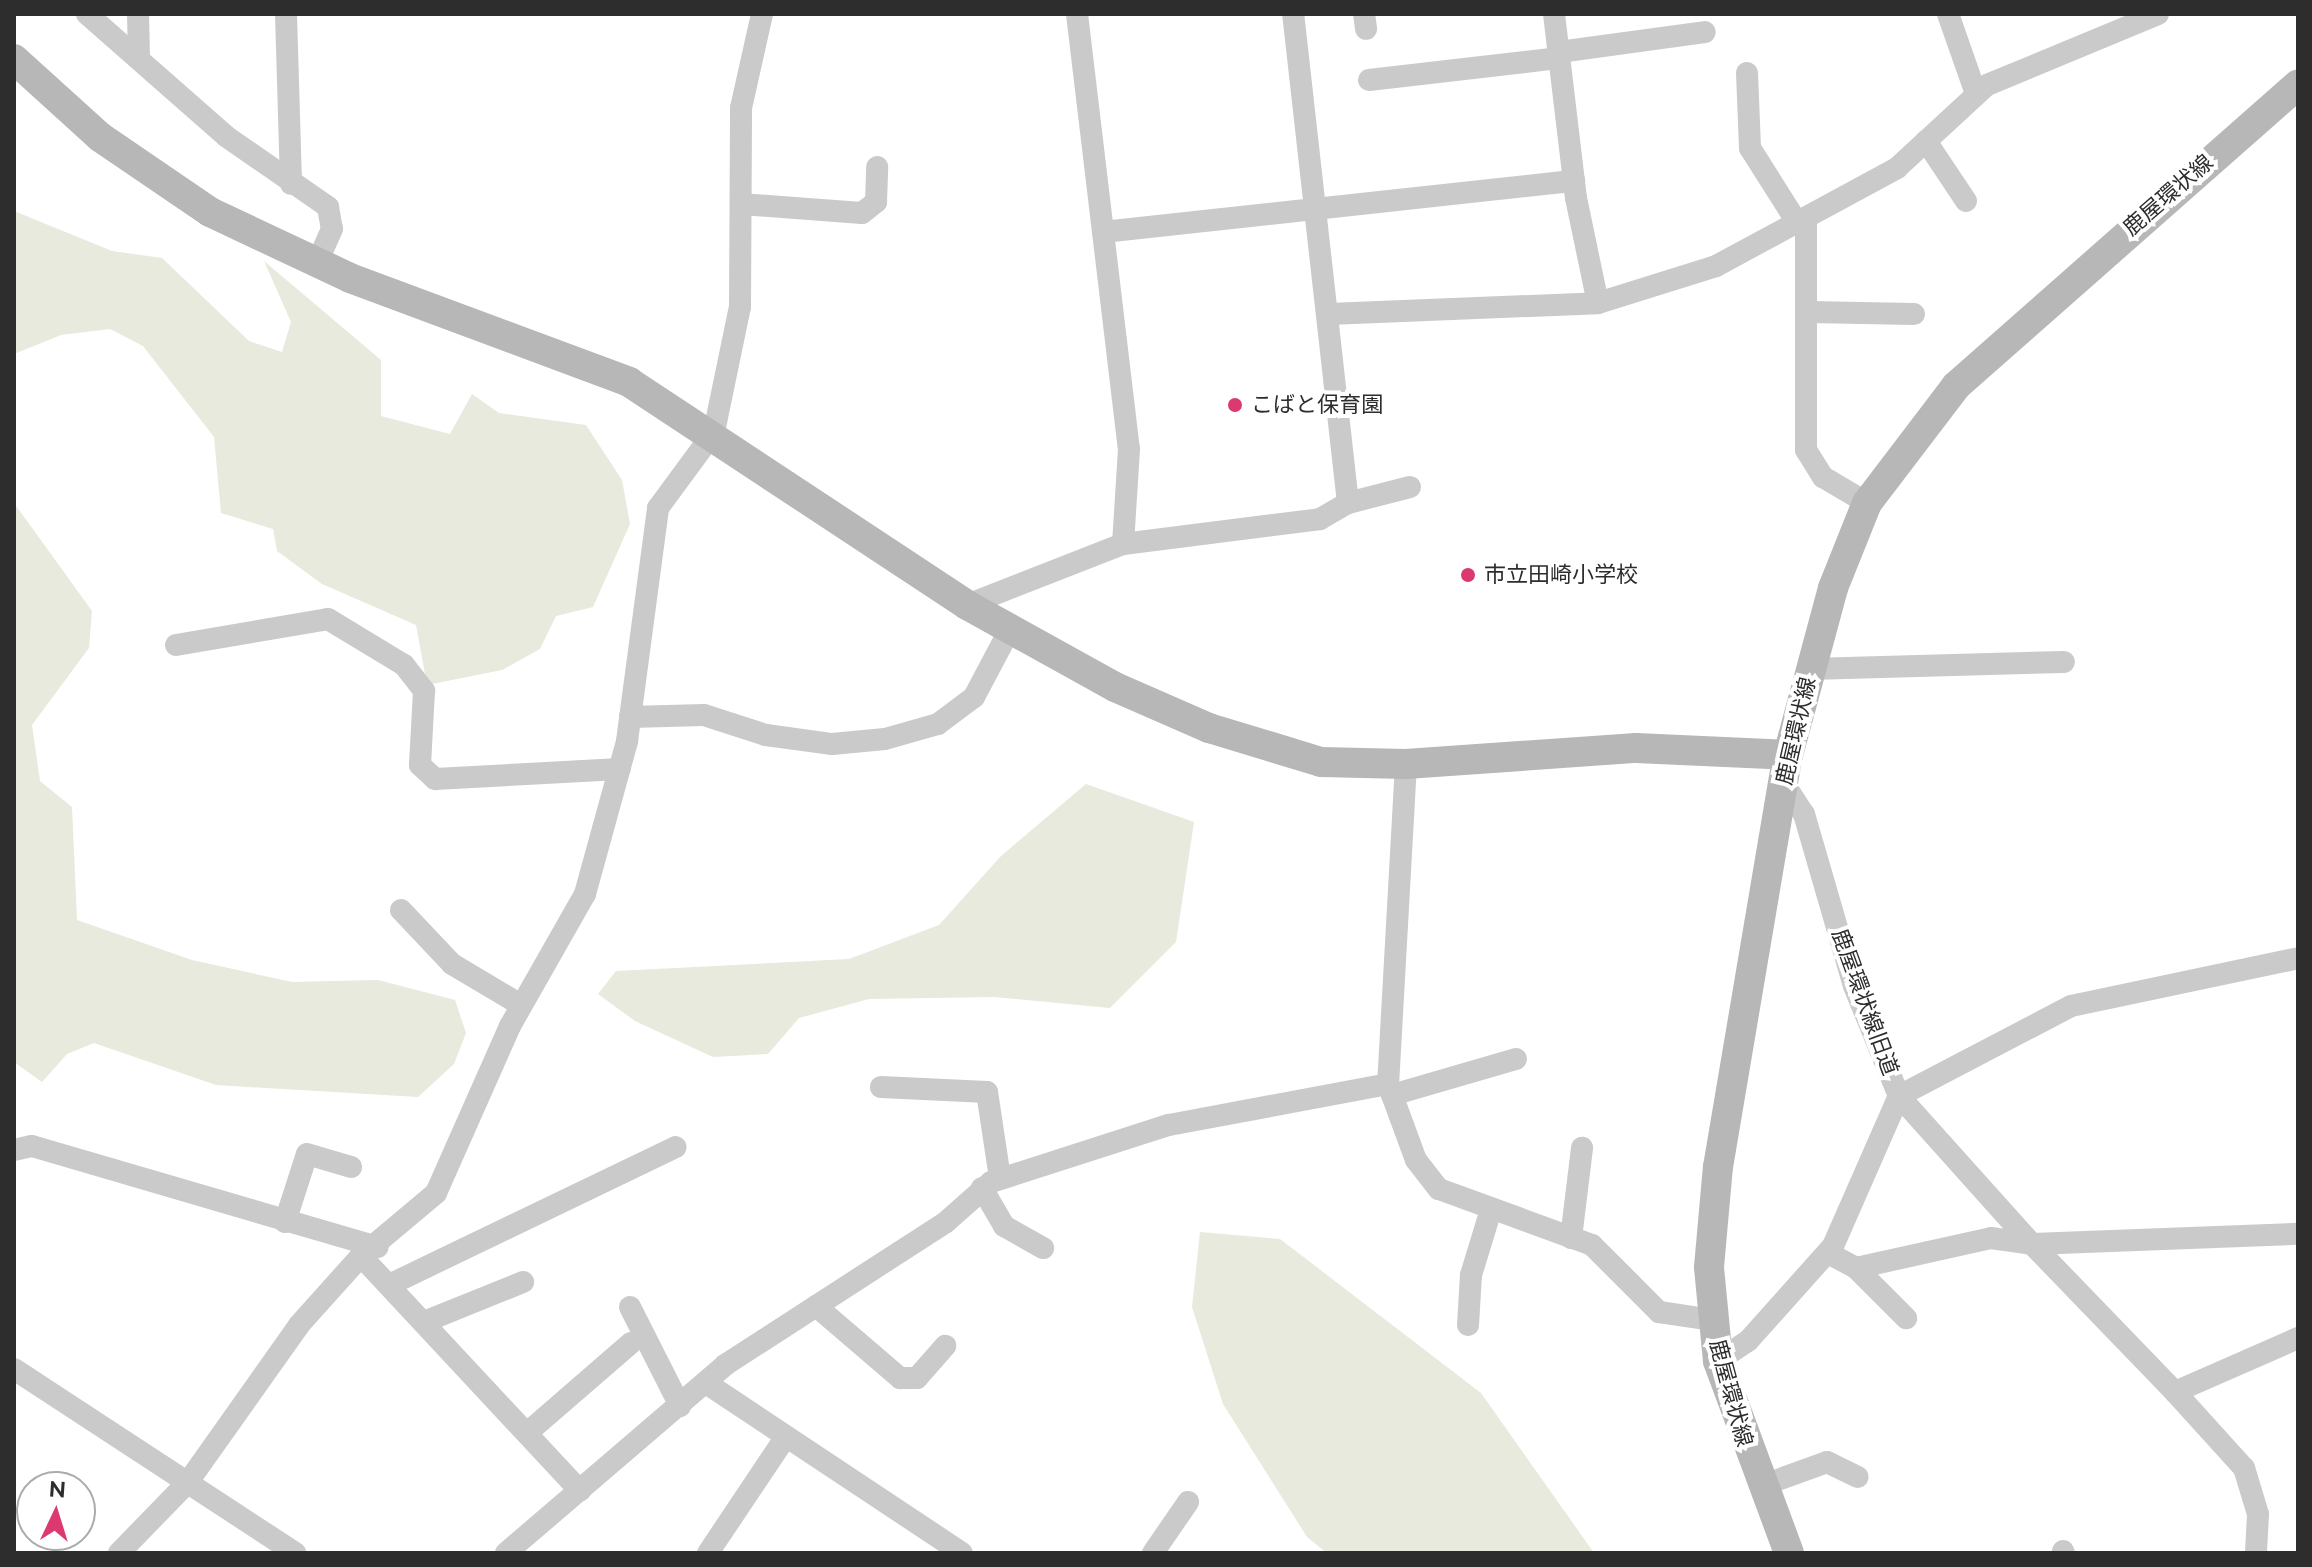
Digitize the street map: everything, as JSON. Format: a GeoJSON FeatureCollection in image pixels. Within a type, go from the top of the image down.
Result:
{"type":"FeatureCollection","features":[{"type":"Feature","properties":{"kind":"street"},"geometry":{"type":"LineString","coordinates":[[87,14],[291,184],[328,207],[332,229],[317,263]]}},
{"type":"Feature","properties":{"kind":"street"},"geometry":{"type":"LineString","coordinates":[[138,14],[139,59]]}},
{"type":"Feature","properties":{"kind":"street"},"geometry":{"type":"LineString","coordinates":[[286,14],[291,184]]}},
{"type":"Feature","properties":{"kind":"street"},"geometry":{"type":"LineString","coordinates":[[119,1553],[188,1482],[299,1325],[370,1252],[436,1193],[521,1005],[585,894],[620,769],[630,717],[658,508],[714,432],[740,307],[741,108],[762,14]]}},
{"type":"Feature","properties":{"kind":"street"},"geometry":{"type":"LineString","coordinates":[[1077,14],[1129,449],[1123,544]]}},
{"type":"Feature","properties":{"kind":"street"},"geometry":{"type":"LineString","coordinates":[[1293,14],[1348,503]]}},
{"type":"Feature","properties":{"kind":"street"},"geometry":{"type":"LineString","coordinates":[[1554,14],[1574,181],[1598,303]]}},
{"type":"Feature","properties":{"kind":"street"},"geometry":{"type":"LineString","coordinates":[[1948,14],[1976,94]]}},
{"type":"Feature","properties":{"kind":"street"},"geometry":{"type":"LineString","coordinates":[[1329,314],[1598,303],[1716,266],[1897,168],[1976,94],[2158,14]]}},
{"type":"Feature","properties":{"kind":"street"},"geometry":{"type":"LineString","coordinates":[[1369,80],[1559,55],[1693,28]]}},
{"type":"Feature","properties":{"kind":"street"},"geometry":{"type":"LineString","coordinates":[[14,59],[100,137],[210,212],[317,263],[629,382],[714,432],[967,605],[1115,687],[1281,755],[1406,764],[1636,748],[1785,768]]}},
{"type":"Feature","properties":{"kind":"street"},"geometry":{"type":"LineString","coordinates":[[1747,73],[1750,148],[1802,222],[1809,312],[1806,450],[1823,477],[1867,503]]}},
{"type":"Feature","properties":{"kind":"street","name":"鹿屋環状線"},"geometry":{"type":"LineString","coordinates":[[1789,1553],[1761,1486],[1718,1361],[1713,1320],[1718,1167],[1785,768],[1810,669],[1867,503],[1900,453],[1978,364],[2298,84]]}},
{"type":"Feature","properties":{"kind":"street"},"geometry":{"type":"LineString","coordinates":[[1926,141],[1966,201]]}},
{"type":"Feature","properties":{"kind":"street"},"geometry":{"type":"LineString","coordinates":[[741,204],[862,213],[876,202],[877,167]]}},
{"type":"Feature","properties":{"kind":"street"},"geometry":{"type":"LineString","coordinates":[[1103,232],[1574,181]]}},
{"type":"Feature","properties":{"kind":"street"},"geometry":{"type":"LineString","coordinates":[[1809,312],[1914,314]]}},
{"type":"Feature","properties":{"kind":"street"},"geometry":{"type":"LineString","coordinates":[[967,605],[1123,544],[1320,519],[1348,503],[1410,487]]}},
{"type":"Feature","properties":{"kind":"street"},"geometry":{"type":"LineString","coordinates":[[176,645],[328,619],[404,665],[424,691],[420,765],[435,779],[620,769]]}},
{"type":"Feature","properties":{"kind":"street"},"geometry":{"type":"LineString","coordinates":[[630,717],[704,715],[766,735],[832,744],[885,739],[938,724],[974,697],[1010,629]]}},
{"type":"Feature","properties":{"kind":"street"},"geometry":{"type":"LineString","coordinates":[[1810,669],[2064,662]]}},
{"type":"Feature","properties":{"kind":"street"},"geometry":{"type":"LineString","coordinates":[[1406,764],[1390,1090],[1416,1160],[1439,1189],[1490,1213],[1592,1245],[1659,1312],[1713,1320]]}},
{"type":"Feature","properties":{"kind":"street","name":"鹿屋環状線旧道"},"geometry":{"type":"LineString","coordinates":[[1718,1361],[1748,1341],[1828,1253],[1899,1096],[1854,986],[1804,814],[1785,768]]}},
{"type":"Feature","properties":{"kind":"street"},"geometry":{"type":"LineString","coordinates":[[401,910],[452,964],[521,1005]]}},
{"type":"Feature","properties":{"kind":"street"},"geometry":{"type":"LineString","coordinates":[[2256,1553],[2258,1514],[2244,1468],[2032,1244],[1899,1096],[2071,1006],[2298,958]]}},
{"type":"Feature","properties":{"kind":"street"},"geometry":{"type":"LineString","coordinates":[[506,1553],[706,1383],[816,1306],[946,1222],[991,1183],[1169,1125],[1390,1090],[1516,1059]]}},
{"type":"Feature","properties":{"kind":"street"},"geometry":{"type":"LineString","coordinates":[[881,1087],[987,1092],[991,1183],[1004,1226],[1043,1248]]}},
{"type":"Feature","properties":{"kind":"street"},"geometry":{"type":"LineString","coordinates":[[14,1150],[32,1146],[285,1222],[370,1252],[389,1285],[580,1491]]}},
{"type":"Feature","properties":{"kind":"street"},"geometry":{"type":"LineString","coordinates":[[389,1285],[676,1147]]}},
{"type":"Feature","properties":{"kind":"street"},"geometry":{"type":"LineString","coordinates":[[1571,1238],[1582,1148]]}},
{"type":"Feature","properties":{"kind":"street"},"geometry":{"type":"LineString","coordinates":[[285,1222],[307,1154],[351,1167]]}},
{"type":"Feature","properties":{"kind":"street"},"geometry":{"type":"LineString","coordinates":[[1468,1325],[1471,1275],[1490,1213]]}},
{"type":"Feature","properties":{"kind":"street"},"geometry":{"type":"LineString","coordinates":[[1856,1268],[1991,1238],[2032,1244],[2298,1234]]}},
{"type":"Feature","properties":{"kind":"street"},"geometry":{"type":"LineString","coordinates":[[1828,1253],[1856,1268],[1906,1318]]}},
{"type":"Feature","properties":{"kind":"street"},"geometry":{"type":"LineString","coordinates":[[424,1322],[523,1282]]}},
{"type":"Feature","properties":{"kind":"street"},"geometry":{"type":"LineString","coordinates":[[816,1306],[900,1378],[917,1378],[945,1346]]}},
{"type":"Feature","properties":{"kind":"street"},"geometry":{"type":"LineString","coordinates":[[630,1307],[680,1406]]}},
{"type":"Feature","properties":{"kind":"street"},"geometry":{"type":"LineString","coordinates":[[2175,1392],[2298,1338]]}},
{"type":"Feature","properties":{"kind":"street"},"geometry":{"type":"LineString","coordinates":[[527,1433],[631,1343]]}},
{"type":"Feature","properties":{"kind":"street"},"geometry":{"type":"LineString","coordinates":[[14,1369],[295,1553]]}},
{"type":"Feature","properties":{"kind":"street"},"geometry":{"type":"LineString","coordinates":[[706,1383],[962,1553]]}},
{"type":"Feature","properties":{"kind":"street"},"geometry":{"type":"LineString","coordinates":[[708,1553],[785,1438]]}},
{"type":"Feature","properties":{"kind":"street"},"geometry":{"type":"LineString","coordinates":[[1761,1486],[1827,1462],[1858,1477]]}},
{"type":"Feature","properties":{"kind":"street"},"geometry":{"type":"LineString","coordinates":[[1153,1553],[1188,1502]]}},
{"type":"Feature","properties":{"kind":"shaded area"},"geometry":{"type":"Polygon","coordinates":[[[14,211],[112,251],[162,258],[249,341],[282,352],[291,322],[264,261],[381,360],[381,416],[450,434],[472,394],[499,413],[586,425],[622,480],[630,524],[593,607],[556,616],[540,649],[502,670],[427,685],[416,625],[322,584],[277,551],[273,529],[221,513],[214,437],[143,346],[110,329],[61,335],[14,354],[14,211]]]}},
{"type":"Feature","properties":{"kind":"shaded area"},"geometry":{"type":"Polygon","coordinates":[[[14,503],[92,611],[89,648],[32,725],[40,781],[72,807],[77,920],[192,960],[292,982],[378,980],[455,1000],[466,1033],[454,1064],[418,1097],[216,1085],[94,1043],[67,1054],[42,1082],[14,1062],[14,503]]]}},
{"type":"Feature","properties":{"kind":"shaded area"},"geometry":{"type":"Polygon","coordinates":[[[1086,784],[1194,822],[1176,942],[1110,1008],[994,997],[869,999],[799,1018],[768,1054],[713,1057],[635,1021],[598,994],[616,971],[849,959],[939,925],[1001,856],[1086,784]]]}},
{"type":"Feature","properties":{"kind":"shaded area"},"geometry":{"type":"Polygon","coordinates":[[[1200,1232],[1280,1239],[1481,1393],[1594,1553],[1327,1553],[1307,1537],[1223,1404],[1192,1307],[1200,1232]]]}},
{"type":"Feature","properties":{"kind":"place","name":"こばと保育園"},"geometry":{"type":"Point","coordinates":[1235,405]}},
{"type":"Feature","properties":{"kind":"place","name":"市立田崎小学校"},"geometry":{"type":"Point","coordinates":[1468,575]}}]}
